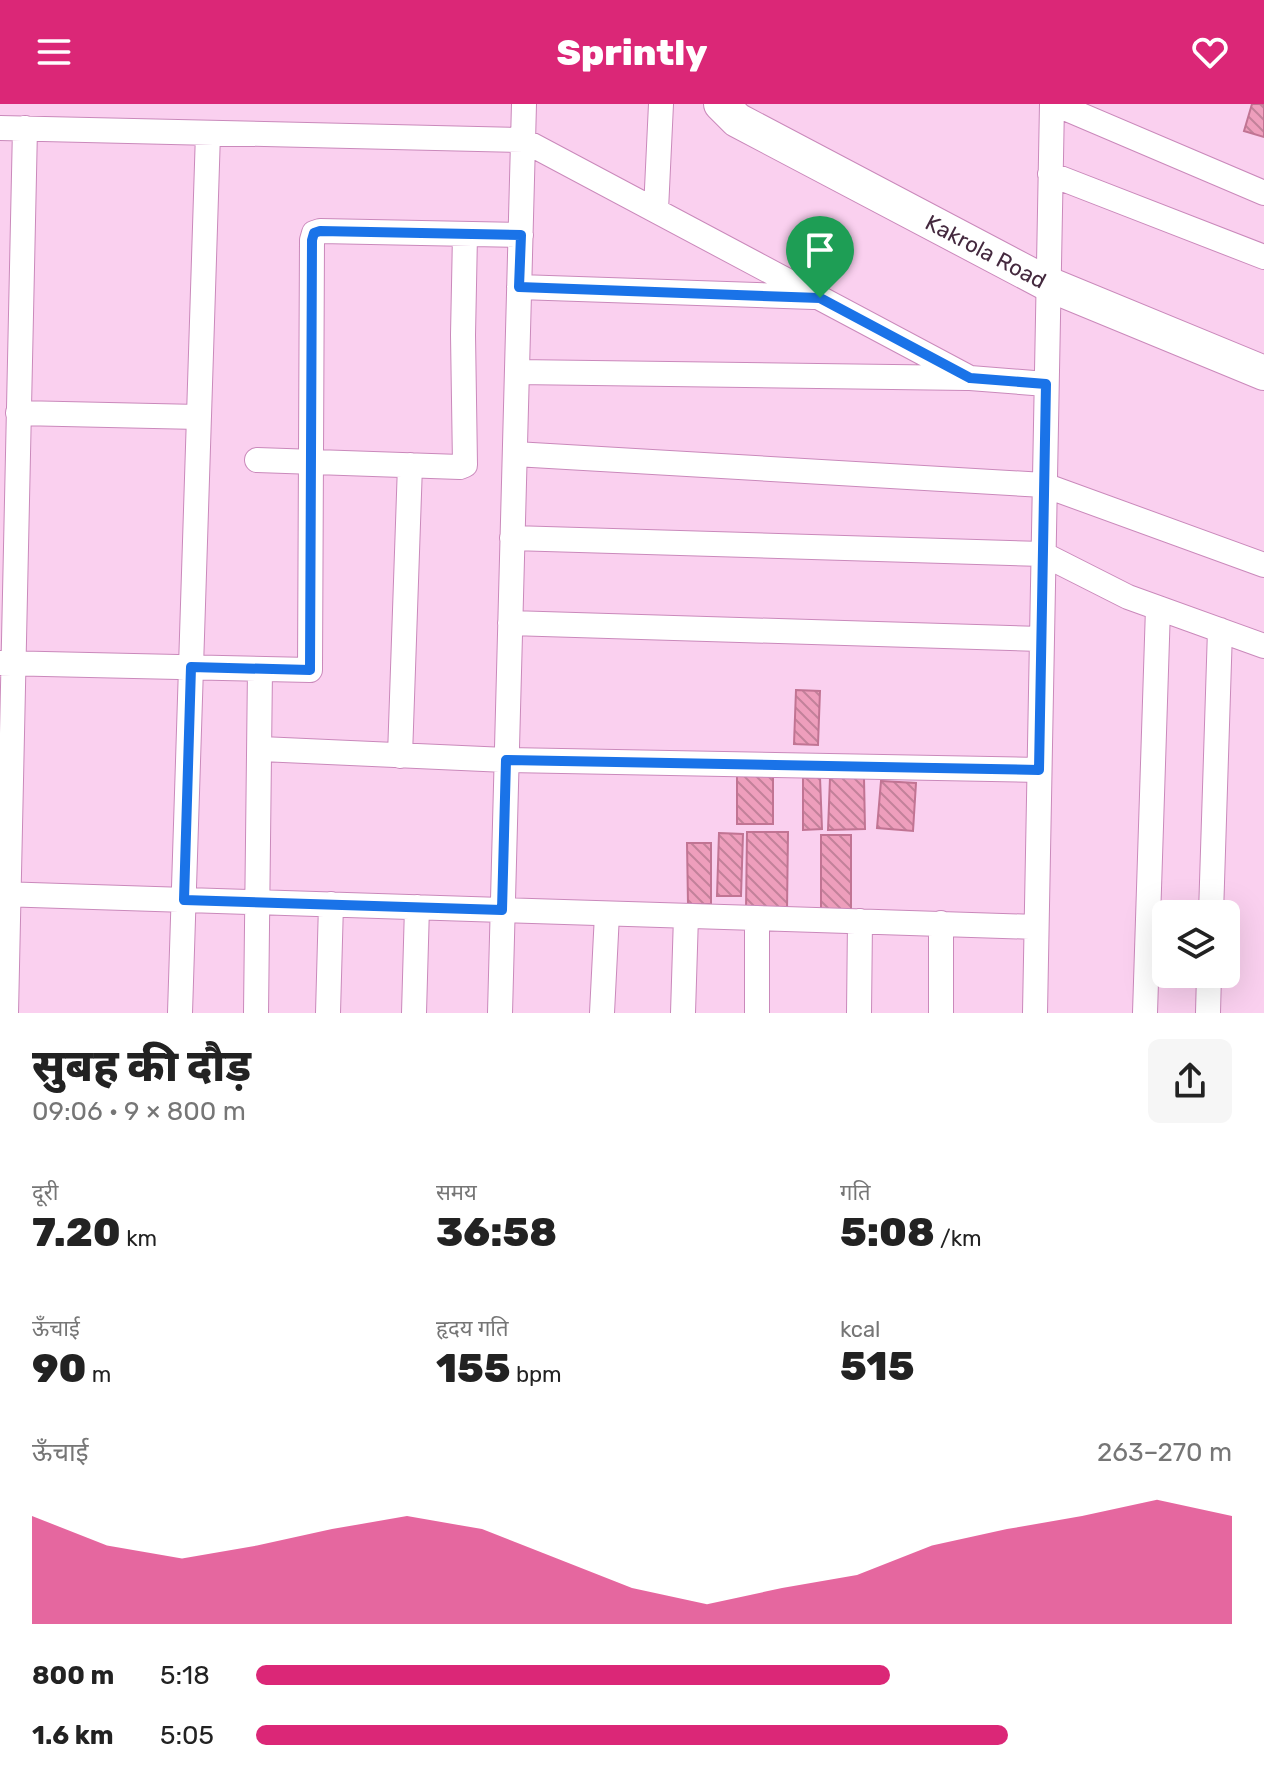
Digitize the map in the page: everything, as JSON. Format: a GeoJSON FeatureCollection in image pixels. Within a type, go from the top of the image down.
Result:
{"type":"FeatureCollection","features":[{"type":"Feature","properties":{"kind":"street"},"geometry":{"type":"LineString","coordinates":[[500,1013],[524,104]]}},
{"type":"Feature","properties":{"kind":"street"},"geometry":{"type":"LineString","coordinates":[[656,210],[661,104]]}},
{"type":"Feature","properties":{"kind":"street","name":"Kakrola Road"},"geometry":{"type":"LineString","coordinates":[[721,104],[737,120],[1048,284],[1264,373]]}},
{"type":"Feature","properties":{"kind":"street"},"geometry":{"type":"LineString","coordinates":[[1035,1013],[1053,104],[1264,193]]}},
{"type":"Feature","properties":{"kind":"street"},"geometry":{"type":"LineString","coordinates":[[0,128],[523,140],[970,378]]}},
{"type":"Feature","properties":{"kind":"street"},"geometry":{"type":"LineString","coordinates":[[6,1013],[4,894],[9,447],[18,413],[25,128]]}},
{"type":"Feature","properties":{"kind":"street"},"geometry":{"type":"LineString","coordinates":[[180,1013],[208,133]]}},
{"type":"Feature","properties":{"kind":"street"},"geometry":{"type":"LineString","coordinates":[[1050,174],[1264,257]]}},
{"type":"Feature","properties":{"kind":"street"},"geometry":{"type":"LineString","coordinates":[[7,663],[310,670],[314,233],[521,235]]}},
{"type":"Feature","properties":{"kind":"street"},"geometry":{"type":"LineString","coordinates":[[257,460],[460,467],[466,462],[463,335],[465,235]]}},
{"type":"Feature","properties":{"kind":"street"},"geometry":{"type":"LineString","coordinates":[[519,287],[820,298]]}},
{"type":"Feature","properties":{"kind":"street"},"geometry":{"type":"LineString","coordinates":[[517,372],[970,378],[1046,384]]}},
{"type":"Feature","properties":{"kind":"street"},"geometry":{"type":"LineString","coordinates":[[18,413],[199,417]]}},
{"type":"Feature","properties":{"kind":"street"},"geometry":{"type":"LineString","coordinates":[[515,454],[1044,485],[1264,565]]}},
{"type":"Feature","properties":{"kind":"street"},"geometry":{"type":"LineString","coordinates":[[400,756],[410,465]]}},
{"type":"Feature","properties":{"kind":"street"},"geometry":{"type":"LineString","coordinates":[[512,538],[1043,554],[1128,597],[1264,646]]}},
{"type":"Feature","properties":{"kind":"street"},"geometry":{"type":"LineString","coordinates":[[1145,1013],[1158,608]]}},
{"type":"Feature","properties":{"kind":"street"},"geometry":{"type":"LineString","coordinates":[[510,623],[1041,639]]}},
{"type":"Feature","properties":{"kind":"street"},"geometry":{"type":"LineString","coordinates":[[1211,900],[1220,630]]}},
{"type":"Feature","properties":{"kind":"street"},"geometry":{"type":"LineString","coordinates":[[256,1013],[260,669]]}},
{"type":"Feature","properties":{"kind":"street"},"geometry":{"type":"LineString","coordinates":[[261,749],[506,760],[1039,770]]}},
{"type":"Feature","properties":{"kind":"street"},"geometry":{"type":"LineString","coordinates":[[4,894],[1036,927]]}},
{"type":"Feature","properties":{"kind":"street"},"geometry":{"type":"LineString","coordinates":[[328,1013],[331,904]]}},
{"type":"Feature","properties":{"kind":"street"},"geometry":{"type":"LineString","coordinates":[[414,1013],[417,907]]}},
{"type":"Feature","properties":{"kind":"street"},"geometry":{"type":"LineString","coordinates":[[602,1013],[607,914]]}},
{"type":"Feature","properties":{"kind":"street"},"geometry":{"type":"LineString","coordinates":[[683,1013],[686,916]]}},
{"type":"Feature","properties":{"kind":"street"},"geometry":{"type":"LineString","coordinates":[[757,918],[757,1013]]}},
{"type":"Feature","properties":{"kind":"street"},"geometry":{"type":"LineString","coordinates":[[859,1013],[860,921]]}},
{"type":"Feature","properties":{"kind":"street"},"geometry":{"type":"LineString","coordinates":[[941,923],[941,1013]]}},
{"type":"Feature","properties":{"kind":"street"},"geometry":{"type":"LineString","coordinates":[[1208,1013],[1209,988]]}},
{"type":"Feature","properties":{"kind":"building"},"geometry":{"type":"Polygon","coordinates":[[[1252,104],[1264,104],[1264,137],[1244,131],[1252,104]]]}},
{"type":"Feature","properties":{"kind":"building"},"geometry":{"type":"Polygon","coordinates":[[[796,690],[820,691],[818,745],[794,744],[796,690]]]}},
{"type":"Feature","properties":{"kind":"building"},"geometry":{"type":"Polygon","coordinates":[[[737,771],[773,771],[773,824],[737,824],[737,771]]]}},
{"type":"Feature","properties":{"kind":"building"},"geometry":{"type":"Polygon","coordinates":[[[820,777],[822,829],[803,830],[803,778],[820,777]]]}},
{"type":"Feature","properties":{"kind":"building"},"geometry":{"type":"Polygon","coordinates":[[[830,778],[864,778],[865,829],[828,830],[830,778]]]}},
{"type":"Feature","properties":{"kind":"building"},"geometry":{"type":"Polygon","coordinates":[[[881,781],[916,783],[913,831],[877,828],[881,781]]]}},
{"type":"Feature","properties":{"kind":"building"},"geometry":{"type":"Polygon","coordinates":[[[747,832],[788,832],[787,911],[746,910],[747,832]]]}},
{"type":"Feature","properties":{"kind":"building"},"geometry":{"type":"Polygon","coordinates":[[[719,833],[743,834],[741,896],[717,896],[719,833]]]}},
{"type":"Feature","properties":{"kind":"building"},"geometry":{"type":"Polygon","coordinates":[[[821,835],[851,835],[851,910],[821,910],[821,835]]]}},
{"type":"Feature","properties":{"kind":"building"},"geometry":{"type":"Polygon","coordinates":[[[687,843],[711,843],[711,904],[688,904],[687,843]]]}},
{"type":"Feature","properties":{"kind":"route"},"geometry":{"type":"LineString","coordinates":[[314,233],[521,235],[519,287],[820,298],[970,378],[1046,384],[1039,770],[506,760],[502,910],[184,900],[191,667],[310,670],[314,233]]}}]}
